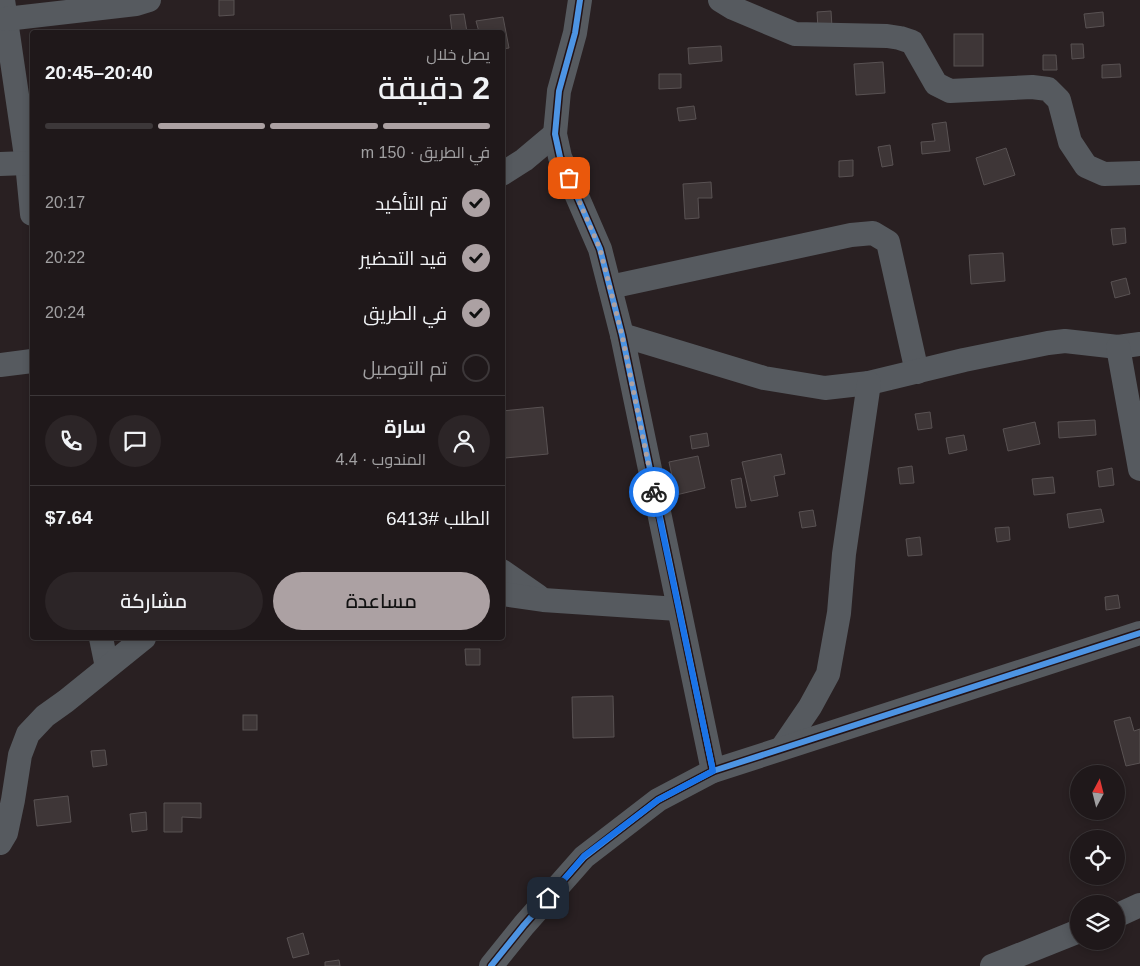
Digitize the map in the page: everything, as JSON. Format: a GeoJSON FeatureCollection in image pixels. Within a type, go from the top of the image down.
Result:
{"type":"FeatureCollection","features":[{"type":"Feature","properties":{"kind":"street"},"geometry":{"type":"LineString","coordinates":[[30,197],[5,9],[136,4],[149,0]]}},
{"type":"Feature","properties":{"kind":"street"},"geometry":{"type":"LineString","coordinates":[[580,0],[575,33],[559,91],[555,134],[560,157],[600,249],[622,335],[713,771]]}},
{"type":"Feature","properties":{"kind":"street"},"geometry":{"type":"LineString","coordinates":[[720,0],[733,8],[795,34],[887,36],[912,42],[936,84],[950,91],[1032,87],[1048,89],[1060,100],[1070,142],[1086,166],[1104,174],[1140,173]]}},
{"type":"Feature","properties":{"kind":"street"},"geometry":{"type":"LineString","coordinates":[[505,172],[524,160],[555,134]]}},
{"type":"Feature","properties":{"kind":"street"},"geometry":{"type":"LineString","coordinates":[[0,164],[26,163]]}},
{"type":"Feature","properties":{"kind":"street"},"geometry":{"type":"LineString","coordinates":[[610,287],[851,235],[873,233],[888,242],[917,372]]}},
{"type":"Feature","properties":{"kind":"street"},"geometry":{"type":"LineString","coordinates":[[622,335],[764,378],[825,388],[869,383],[964,360],[1048,343],[1066,341],[1129,346],[1140,469]]}},
{"type":"Feature","properties":{"kind":"street"},"geometry":{"type":"LineString","coordinates":[[0,366],[30,361]]}},
{"type":"Feature","properties":{"kind":"street"},"geometry":{"type":"LineString","coordinates":[[782,748],[810,707],[828,674],[839,612],[844,554],[869,383]]}},
{"type":"Feature","properties":{"kind":"street"},"geometry":{"type":"LineString","coordinates":[[505,574],[543,600]]}},
{"type":"Feature","properties":{"kind":"street"},"geometry":{"type":"LineString","coordinates":[[505,594],[543,600],[678,609]]}},
{"type":"Feature","properties":{"kind":"street"},"geometry":{"type":"LineString","coordinates":[[491,966],[584,856],[658,800],[713,771],[1140,633]]}},
{"type":"Feature","properties":{"kind":"street"},"geometry":{"type":"LineString","coordinates":[[101,640],[107,667]]}},
{"type":"Feature","properties":{"kind":"street"},"geometry":{"type":"LineString","coordinates":[[0,843],[6,833],[20,755],[28,734],[44,716],[66,701],[141,640]]}},
{"type":"Feature","properties":{"kind":"street"},"geometry":{"type":"LineString","coordinates":[[1125,912],[1140,905]]}},
{"type":"Feature","properties":{"kind":"street"},"geometry":{"type":"LineString","coordinates":[[992,966],[1070,935]]}},
{"type":"Feature","properties":{"kind":"building"},"geometry":{"type":"Polygon","coordinates":[[[219,0],[234,0],[234,15],[219,16],[219,0]]]}},
{"type":"Feature","properties":{"kind":"building"},"geometry":{"type":"Polygon","coordinates":[[[831,11],[832,27],[818,29],[817,12],[831,11]]]}},
{"type":"Feature","properties":{"kind":"building"},"geometry":{"type":"Polygon","coordinates":[[[1103,12],[1104,26],[1086,28],[1084,14],[1103,12]]]}},
{"type":"Feature","properties":{"kind":"building"},"geometry":{"type":"Polygon","coordinates":[[[464,14],[467,30],[452,30],[450,15],[464,14]]]}},
{"type":"Feature","properties":{"kind":"building"},"geometry":{"type":"Polygon","coordinates":[[[503,17],[509,48],[505,49],[505,30],[478,30],[476,21],[503,17]]]}},
{"type":"Feature","properties":{"kind":"building"},"geometry":{"type":"Polygon","coordinates":[[[954,34],[983,34],[983,66],[954,66],[954,34]]]}},
{"type":"Feature","properties":{"kind":"building"},"geometry":{"type":"Polygon","coordinates":[[[1071,44],[1083,44],[1084,58],[1072,59],[1071,44]]]}},
{"type":"Feature","properties":{"kind":"building"},"geometry":{"type":"Polygon","coordinates":[[[721,46],[722,61],[689,64],[688,48],[721,46]]]}},
{"type":"Feature","properties":{"kind":"building"},"geometry":{"type":"Polygon","coordinates":[[[1043,55],[1056,55],[1057,70],[1043,70],[1043,55]]]}},
{"type":"Feature","properties":{"kind":"building"},"geometry":{"type":"Polygon","coordinates":[[[883,62],[885,93],[856,95],[854,64],[883,62]]]}},
{"type":"Feature","properties":{"kind":"building"},"geometry":{"type":"Polygon","coordinates":[[[1120,64],[1121,77],[1102,78],[1102,65],[1120,64]]]}},
{"type":"Feature","properties":{"kind":"building"},"geometry":{"type":"Polygon","coordinates":[[[659,74],[681,74],[681,88],[659,89],[659,74]]]}},
{"type":"Feature","properties":{"kind":"building"},"geometry":{"type":"Polygon","coordinates":[[[694,106],[696,119],[679,121],[677,108],[694,106]]]}},
{"type":"Feature","properties":{"kind":"building"},"geometry":{"type":"Polygon","coordinates":[[[946,122],[950,151],[922,154],[921,142],[935,141],[932,124],[946,122]]]}},
{"type":"Feature","properties":{"kind":"building"},"geometry":{"type":"Polygon","coordinates":[[[890,145],[893,165],[882,167],[878,147],[890,145]]]}},
{"type":"Feature","properties":{"kind":"building"},"geometry":{"type":"Polygon","coordinates":[[[1006,148],[1015,175],[984,185],[976,158],[1006,148]]]}},
{"type":"Feature","properties":{"kind":"building"},"geometry":{"type":"Polygon","coordinates":[[[853,160],[853,176],[839,177],[839,161],[853,160]]]}},
{"type":"Feature","properties":{"kind":"building"},"geometry":{"type":"Polygon","coordinates":[[[711,182],[712,198],[698,198],[699,218],[685,219],[683,184],[711,182]]]}},
{"type":"Feature","properties":{"kind":"building"},"geometry":{"type":"Polygon","coordinates":[[[1125,228],[1126,243],[1113,245],[1111,229],[1125,228]]]}},
{"type":"Feature","properties":{"kind":"building"},"geometry":{"type":"Polygon","coordinates":[[[1003,253],[1005,281],[971,284],[969,255],[1003,253]]]}},
{"type":"Feature","properties":{"kind":"building"},"geometry":{"type":"Polygon","coordinates":[[[1126,278],[1130,294],[1115,298],[1111,282],[1126,278]]]}},
{"type":"Feature","properties":{"kind":"building"},"geometry":{"type":"Polygon","coordinates":[[[543,407],[548,454],[505,458],[505,411],[543,407]]]}},
{"type":"Feature","properties":{"kind":"building"},"geometry":{"type":"Polygon","coordinates":[[[930,412],[932,428],[918,430],[915,414],[930,412]]]}},
{"type":"Feature","properties":{"kind":"building"},"geometry":{"type":"Polygon","coordinates":[[[1095,420],[1096,435],[1059,438],[1058,422],[1095,420]]]}},
{"type":"Feature","properties":{"kind":"building"},"geometry":{"type":"Polygon","coordinates":[[[1035,422],[1040,444],[1008,451],[1003,429],[1035,422]]]}},
{"type":"Feature","properties":{"kind":"building"},"geometry":{"type":"Polygon","coordinates":[[[707,433],[709,446],[692,449],[690,436],[707,433]]]}},
{"type":"Feature","properties":{"kind":"building"},"geometry":{"type":"Polygon","coordinates":[[[964,435],[967,450],[949,454],[946,438],[964,435]]]}},
{"type":"Feature","properties":{"kind":"building"},"geometry":{"type":"Polygon","coordinates":[[[781,454],[785,474],[774,476],[778,496],[751,501],[742,462],[781,454]]]}},
{"type":"Feature","properties":{"kind":"building"},"geometry":{"type":"Polygon","coordinates":[[[698,456],[705,488],[676,495],[669,462],[698,456]]]}},
{"type":"Feature","properties":{"kind":"building"},"geometry":{"type":"Polygon","coordinates":[[[912,466],[914,483],[900,484],[898,468],[912,466]]]}},
{"type":"Feature","properties":{"kind":"building"},"geometry":{"type":"Polygon","coordinates":[[[1112,468],[1114,485],[1099,487],[1097,471],[1112,468]]]}},
{"type":"Feature","properties":{"kind":"building"},"geometry":{"type":"Polygon","coordinates":[[[1053,477],[1055,493],[1034,495],[1032,479],[1053,477]]]}},
{"type":"Feature","properties":{"kind":"building"},"geometry":{"type":"Polygon","coordinates":[[[741,478],[746,507],[736,508],[731,480],[741,478]]]}},
{"type":"Feature","properties":{"kind":"building"},"geometry":{"type":"Polygon","coordinates":[[[1101,509],[1104,522],[1069,528],[1067,514],[1101,509]]]}},
{"type":"Feature","properties":{"kind":"building"},"geometry":{"type":"Polygon","coordinates":[[[813,510],[816,526],[802,528],[799,512],[813,510]]]}},
{"type":"Feature","properties":{"kind":"building"},"geometry":{"type":"Polygon","coordinates":[[[1009,527],[1010,540],[997,542],[995,528],[1009,527]]]}},
{"type":"Feature","properties":{"kind":"building"},"geometry":{"type":"Polygon","coordinates":[[[920,537],[922,555],[908,556],[906,539],[920,537]]]}},
{"type":"Feature","properties":{"kind":"building"},"geometry":{"type":"Polygon","coordinates":[[[1118,595],[1120,608],[1106,610],[1105,597],[1118,595]]]}},
{"type":"Feature","properties":{"kind":"building"},"geometry":{"type":"Polygon","coordinates":[[[465,649],[480,649],[480,665],[466,665],[465,649]]]}},
{"type":"Feature","properties":{"kind":"building"},"geometry":{"type":"Polygon","coordinates":[[[613,696],[614,737],[573,738],[572,697],[613,696]]]}},
{"type":"Feature","properties":{"kind":"building"},"geometry":{"type":"Polygon","coordinates":[[[243,715],[257,715],[257,730],[243,730],[243,715]]]}},
{"type":"Feature","properties":{"kind":"building"},"geometry":{"type":"Polygon","coordinates":[[[1130,717],[1134,731],[1140,729],[1140,763],[1126,766],[1114,721],[1130,717]]]}},
{"type":"Feature","properties":{"kind":"building"},"geometry":{"type":"Polygon","coordinates":[[[105,750],[107,765],[93,767],[91,751],[105,750]]]}},
{"type":"Feature","properties":{"kind":"building"},"geometry":{"type":"Polygon","coordinates":[[[68,796],[71,822],[37,826],[34,800],[68,796]]]}},
{"type":"Feature","properties":{"kind":"building"},"geometry":{"type":"Polygon","coordinates":[[[164,803],[201,803],[201,818],[182,817],[182,832],[164,832],[164,803]]]}},
{"type":"Feature","properties":{"kind":"building"},"geometry":{"type":"Polygon","coordinates":[[[146,812],[147,830],[132,832],[130,814],[146,812]]]}},
{"type":"Feature","properties":{"kind":"building"},"geometry":{"type":"Polygon","coordinates":[[[303,933],[309,954],[293,958],[287,938],[303,933]]]}},
{"type":"Feature","properties":{"kind":"building"},"geometry":{"type":"Polygon","coordinates":[[[339,960],[340,966],[325,966],[325,962],[339,960]]]}},
{"type":"Feature","properties":{"kind":"cycle path"},"geometry":{"type":"LineString","coordinates":[[580,0],[575,33],[559,91],[555,134],[560,157],[600,249],[622,335],[713,771]]}},
{"type":"Feature","properties":{"kind":"cycle path"},"geometry":{"type":"LineString","coordinates":[[491,966],[524,925],[584,857],[658,800],[713,771],[1140,633]]}},
{"type":"Feature","properties":{"kind":"way so far"},"geometry":{"type":"LineString","coordinates":[[569,178],[600,249],[622,335],[654,492]]}},
{"type":"Feature","properties":{"kind":"route"},"geometry":{"type":"LineString","coordinates":[[548,898],[584,856],[658,800],[713,771],[654,492]]}}]}
